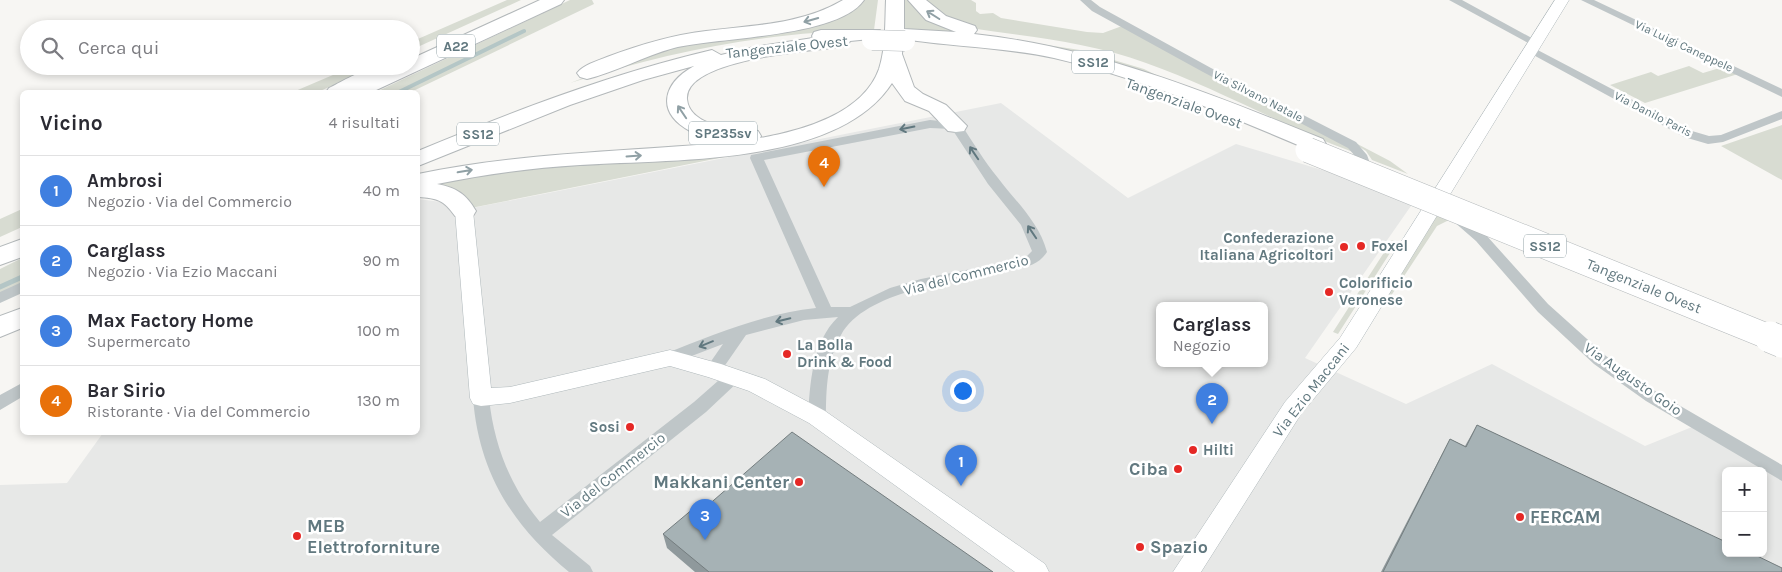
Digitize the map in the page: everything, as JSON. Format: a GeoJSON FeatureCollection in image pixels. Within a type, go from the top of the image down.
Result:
{"type":"FeatureCollection","features":[{"type":"Feature","properties":{"kind":"highway","name":"A22"},"geometry":{"type":"LineString","coordinates":[[420,54],[538,0]]}},
{"type":"Feature","properties":{"kind":"highway","name":"A22"},"geometry":{"type":"LineString","coordinates":[[420,63],[555,0]]}},
{"type":"Feature","properties":{"kind":"highway"},"geometry":{"type":"LineString","coordinates":[[520,104],[596,69],[641,51],[685,40],[807,21],[838,10],[855,0]]}},
{"type":"Feature","properties":{"kind":"highway","name":"SP235sv"},"geometry":{"type":"LineString","coordinates":[[840,41],[746,54],[707,65],[692,74],[678,90],[676,98],[678,107],[683,115],[696,125],[730,135],[777,133],[798,128],[824,117],[845,106],[860,93],[874,74],[880,44],[884,0]]}},
{"type":"Feature","properties":{"kind":"highway","name":"SP235sv"},"geometry":{"type":"LineString","coordinates":[[420,181],[507,164],[751,147],[792,139],[835,122],[856,109],[876,92],[886,78],[901,43],[895,0]]}},
{"type":"Feature","properties":{"kind":"highway"},"geometry":{"type":"LineString","coordinates":[[917,0],[928,13],[937,19],[968,30],[1087,47],[1145,65],[1182,81],[1271,126]]}},
{"type":"Feature","properties":{"kind":"highway","name":"Tangenziale Ovest"},"geometry":{"type":"LineString","coordinates":[[420,159],[538,108],[659,67],[743,50],[873,37]]}},
{"type":"Feature","properties":{"kind":"highway","name":"Tangenziale Ovest"},"geometry":{"type":"LineString","coordinates":[[420,147],[520,104],[589,80],[686,53],[777,39],[873,37],[901,43],[965,46],[1024,54],[1079,67],[1149,89],[1312,147],[1782,331]]}},
{"type":"Feature","properties":{"kind":"highway","name":"Tangenziale Ovest"},"geometry":{"type":"LineString","coordinates":[[901,43],[965,38],[1046,51],[1088,61],[1158,83],[1271,126],[1312,147],[1782,342]]}},
{"type":"Feature","properties":{"kind":"highway"},"geometry":{"type":"LineString","coordinates":[[901,43],[898,62],[900,78],[905,89],[918,100],[941,110],[956,126]]}},
{"type":"Feature","properties":{"kind":"highway"},"geometry":{"type":"LineString","coordinates":[[340,90],[373,75]]}},
{"type":"Feature","properties":{"kind":"highway","name":"A22"},"geometry":{"type":"LineString","coordinates":[[361,90],[394,75]]}},
{"type":"Feature","properties":{"kind":"highway"},"geometry":{"type":"LineString","coordinates":[[420,190],[451,194],[459,201],[464,211]]}},
{"type":"Feature","properties":{"kind":"highway"},"geometry":{"type":"LineString","coordinates":[[0,244],[20,235]]}},
{"type":"Feature","properties":{"kind":"highway"},"geometry":{"type":"LineString","coordinates":[[0,258],[20,248]]}},
{"type":"Feature","properties":{"kind":"highway"},"geometry":{"type":"LineString","coordinates":[[0,327],[20,319]]}},
{"type":"Feature","properties":{"kind":"highway"},"geometry":{"type":"LineString","coordinates":[[0,339],[20,330]]}},
{"type":"Feature","properties":{"kind":"street","name":"Via Silvano Natale"},"geometry":{"type":"LineString","coordinates":[[1085,0],[1096,9],[1206,70],[1346,142],[1361,155],[1369,180],[1425,204]]}},
{"type":"Feature","properties":{"kind":"street"},"geometry":{"type":"LineString","coordinates":[[1454,0],[1532,45]]}},
{"type":"Feature","properties":{"kind":"street"},"geometry":{"type":"LineString","coordinates":[[1425,204],[1563,0]]}},
{"type":"Feature","properties":{"kind":"street","name":"Via Luigi Caneppele"},"geometry":{"type":"LineString","coordinates":[[1586,0],[1782,93]]}},
{"type":"Feature","properties":{"kind":"street","name":"Via Danilo Paris"},"geometry":{"type":"LineString","coordinates":[[1532,45],[1695,136],[1708,140],[1723,138],[1782,115]]}},
{"type":"Feature","properties":{"kind":"street"},"geometry":{"type":"LineString","coordinates":[[825,310],[756,158],[930,124],[956,126]]}},
{"type":"Feature","properties":{"kind":"street","name":"Via del Commercio"},"geometry":{"type":"LineString","coordinates":[[817,417],[818,383],[828,349],[838,327],[850,312],[875,298],[928,283],[1018,264],[1031,260],[1040,252],[1030,228],[992,179],[956,126]]}},
{"type":"Feature","properties":{"kind":"street","name":"Via Augusto Goio"},"geometry":{"type":"LineString","coordinates":[[1425,204],[1467,225],[1543,308],[1600,360],[1652,397],[1782,474]]}},
{"type":"Feature","properties":{"kind":"street","name":"Via Ezio Maccani"},"geometry":{"type":"LineString","coordinates":[[1186,572],[1293,408],[1348,343],[1412,244],[1425,204]]}},
{"type":"Feature","properties":{"kind":"street"},"geometry":{"type":"LineString","coordinates":[[464,211],[465,241],[482,420],[492,455],[510,496],[539,534],[582,572]]}},
{"type":"Feature","properties":{"kind":"street"},"geometry":{"type":"LineString","coordinates":[[0,298],[20,288]]}},
{"type":"Feature","properties":{"kind":"street"},"geometry":{"type":"LineString","coordinates":[[481,398],[510,395],[670,358],[742,330],[825,310],[850,312]]}},
{"type":"Feature","properties":{"kind":"street","name":"Via del Commercio"},"geometry":{"type":"LineString","coordinates":[[539,534],[700,407],[723,374],[742,330]]}},
{"type":"Feature","properties":{"kind":"street"},"geometry":{"type":"LineString","coordinates":[[670,358],[757,385],[817,417],[1036,572]]}},
{"type":"Feature","properties":{"kind":"street"},"geometry":{"type":"LineString","coordinates":[[0,404],[20,390]]}},
{"type":"Feature","properties":{"kind":"shaded area"},"geometry":{"type":"Polygon","coordinates":[[[507,0],[521,0],[420,46],[420,38],[507,0]]]}},
{"type":"Feature","properties":{"kind":"shaded area"},"geometry":{"type":"Polygon","coordinates":[[[570,0],[592,0],[594,4],[415,90],[380,90],[412,75],[420,75],[420,71],[570,0]]]}},
{"type":"Feature","properties":{"kind":"shaded area"},"geometry":{"type":"Polygon","coordinates":[[[863,0],[878,0],[874,30],[795,35],[720,45],[645,62],[570,83],[657,50],[791,28],[863,0]]]}},
{"type":"Feature","properties":{"kind":"shaded area"},"geometry":{"type":"Polygon","coordinates":[[[903,0],[912,0],[963,32],[1080,50],[1144,69],[1174,84],[1124,67],[902,31],[903,0]]]}},
{"type":"Feature","properties":{"kind":"shaded area"},"geometry":{"type":"Polygon","coordinates":[[[924,0],[971,0],[976,3],[976,11],[980,14],[993,13],[1001,18],[1087,32],[1103,33],[1122,26],[1346,144],[1353,152],[1146,63],[1081,45],[970,28],[955,23],[924,0]]]}},
{"type":"Feature","properties":{"kind":"shaded area"},"geometry":{"type":"Polygon","coordinates":[[[1689,66],[1703,73],[1723,67],[1738,74],[1645,103],[1610,85],[1651,72],[1658,76],[1689,66]]]}},
{"type":"Feature","properties":{"kind":"shaded area"},"geometry":{"type":"Polygon","coordinates":[[[333,75],[356,75],[322,90],[298,90],[333,75]]]}},
{"type":"Feature","properties":{"kind":"shaded area"},"geometry":{"type":"Polygon","coordinates":[[[1001,103],[1128,198],[1236,144],[1342,176],[1413,203],[1305,358],[1406,404],[1492,364],[1645,446],[1692,427],[1761,467],[1722,467],[1722,557],[1767,557],[1767,470],[1782,479],[1782,572],[0,572],[0,485],[67,483],[102,435],[420,435],[420,199],[441,202],[452,212],[1001,103]]]}},
{"type":"Feature","properties":{"kind":"shaded area"},"geometry":{"type":"Polygon","coordinates":[[[1782,125],[1782,180],[1721,146],[1782,125]]]}},
{"type":"Feature","properties":{"kind":"shaded area"},"geometry":{"type":"Polygon","coordinates":[[[1344,137],[1390,161],[1408,174],[1372,160],[1366,151],[1344,137]]]}},
{"type":"Feature","properties":{"kind":"shaded area"},"geometry":{"type":"Polygon","coordinates":[[[779,146],[471,208],[469,201],[457,192],[441,187],[420,186],[420,184],[475,172],[779,146]]]}},
{"type":"Feature","properties":{"kind":"shaded area"},"geometry":{"type":"Polygon","coordinates":[[[20,210],[20,228],[0,237],[0,219],[20,210]]]}},
{"type":"Feature","properties":{"kind":"shaded area"},"geometry":{"type":"Polygon","coordinates":[[[1437,214],[1449,220],[1437,226],[1385,305],[1382,304],[1437,214]]]}},
{"type":"Feature","properties":{"kind":"shaded area"},"geometry":{"type":"Polygon","coordinates":[[[1392,240],[1397,242],[1338,334],[1333,332],[1392,240]]]}},
{"type":"Feature","properties":{"kind":"shaded area"},"geometry":{"type":"Polygon","coordinates":[[[20,259],[20,284],[0,294],[0,269],[20,259]]]}},
{"type":"Feature","properties":{"kind":"building","name":"FERCAM"},"geometry":{"type":"Polygon","coordinates":[[[1477,425],[1722,540],[1722,557],[1759,557],[1782,568],[1782,572],[1383,572],[1450,439],[1466,447],[1477,425]]]}},
{"type":"Feature","properties":{"kind":"building","name":"Makkani Center"},"geometry":{"type":"Polygon","coordinates":[[[792,432],[993,572],[709,572],[663,534],[700,503],[706,507],[792,432]]]}},
{"type":"Feature","properties":{"kind":"waterway"},"geometry":{"type":"LineString","coordinates":[[403,90],[524,31]]}},
{"type":"Feature","properties":{"kind":"waterway"},"geometry":{"type":"LineString","coordinates":[[0,287],[20,278]]}},
{"type":"Feature","properties":{"kind":"place","name":"Bar Sirio"},"geometry":{"type":"Point","coordinates":[824,187]}},
{"type":"Feature","properties":{"kind":"place","name":"Foxel"},"geometry":{"type":"Point","coordinates":[1361,246]}},
{"type":"Feature","properties":{"kind":"place","name":"Confederazione Italiana Agricoltori"},"geometry":{"type":"Point","coordinates":[1344,247]}},
{"type":"Feature","properties":{"kind":"place","name":"Colorificio Veronese"},"geometry":{"type":"Point","coordinates":[1329,292]}},
{"type":"Feature","properties":{"kind":"place","name":"La Bolla Drink & Food"},"geometry":{"type":"Point","coordinates":[787,354]}},
{"type":"Feature","properties":{"kind":"place","name":"Carglass"},"geometry":{"type":"Point","coordinates":[1212,424]}},
{"type":"Feature","properties":{"kind":"place","name":"Sosi"},"geometry":{"type":"Point","coordinates":[630,427]}},
{"type":"Feature","properties":{"kind":"place","name":"Hilti"},"geometry":{"type":"Point","coordinates":[1193,450]}},
{"type":"Feature","properties":{"kind":"place","name":"Ciba"},"geometry":{"type":"Point","coordinates":[1178,469]}},
{"type":"Feature","properties":{"kind":"place","name":"Makkani Center"},"geometry":{"type":"Point","coordinates":[799,482]}},
{"type":"Feature","properties":{"kind":"place","name":"Ambrosi"},"geometry":{"type":"Point","coordinates":[961,486]}},
{"type":"Feature","properties":{"kind":"place","name":"FERCAM"},"geometry":{"type":"Point","coordinates":[1520,517]}},
{"type":"Feature","properties":{"kind":"place","name":"MEB Elettroforniture"},"geometry":{"type":"Point","coordinates":[297,536]}},
{"type":"Feature","properties":{"kind":"place","name":"Max Factory Home"},"geometry":{"type":"Point","coordinates":[705,540]}},
{"type":"Feature","properties":{"kind":"place","name":"Spazio"},"geometry":{"type":"Point","coordinates":[1140,547]}}]}
